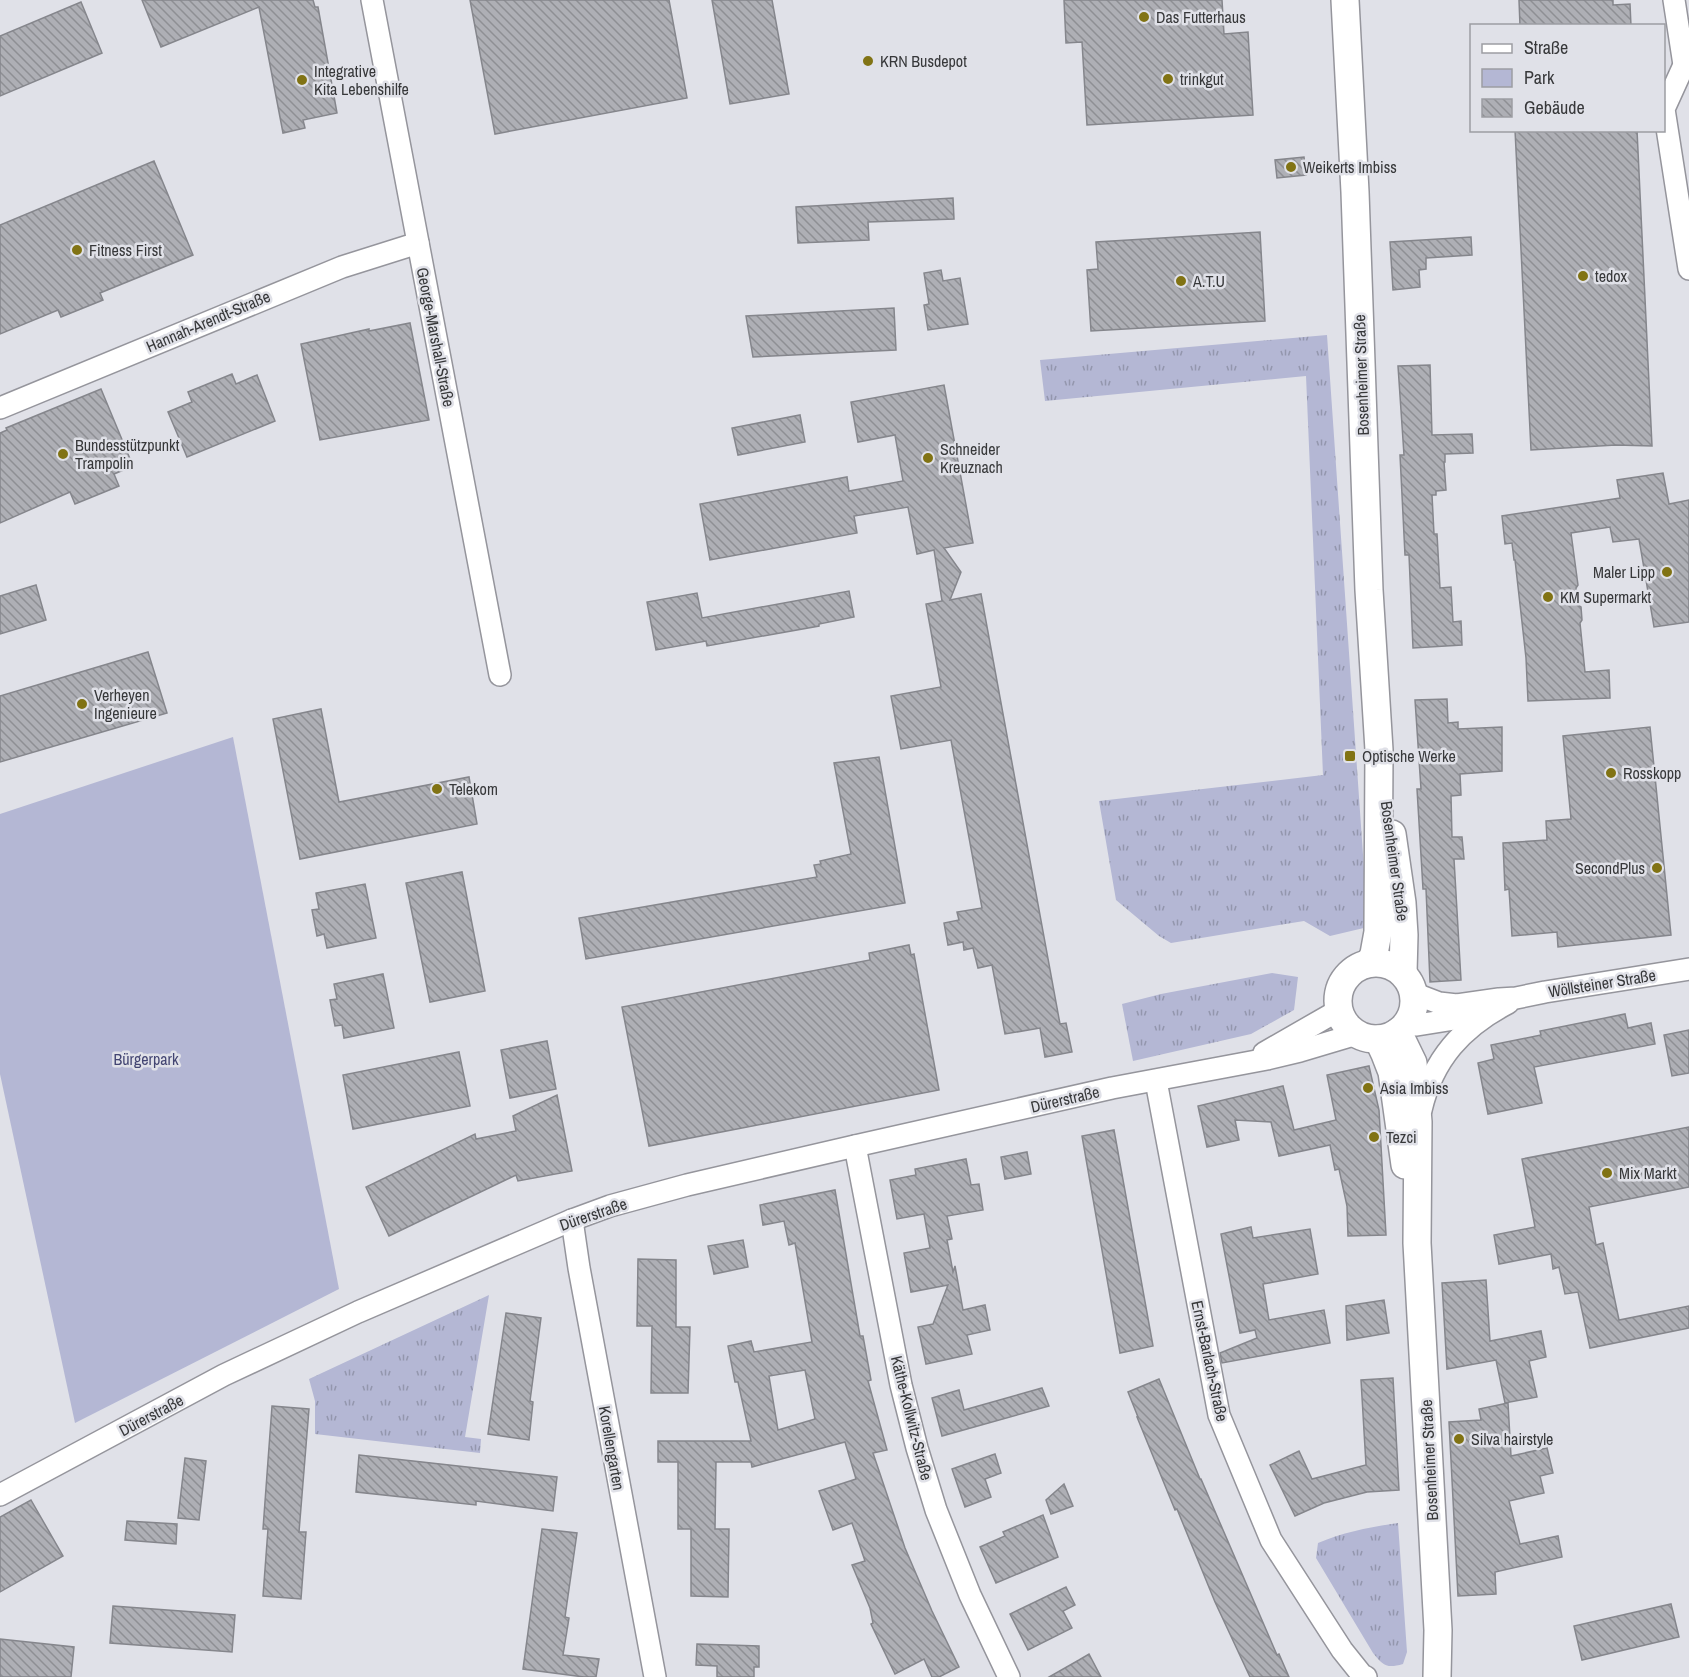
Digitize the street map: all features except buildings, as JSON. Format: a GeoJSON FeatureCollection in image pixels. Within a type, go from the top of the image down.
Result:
{"type":"FeatureCollection","features":[{"type":"Feature","properties":{"kind":"street","name":"George-Marshall-Straße"},"geometry":{"type":"LineString","coordinates":[[372,0],[500,675]]}},
{"type":"Feature","properties":{"kind":"street","name":"Bosenheimer Straße"},"geometry":{"type":"LineString","coordinates":[[1345,0],[1355,192],[1369,581],[1379,750],[1378,932],[1370,963]]}},
{"type":"Feature","properties":{"kind":"street"},"geometry":{"type":"LineString","coordinates":[[1665,107],[1687,63],[1674,0]]}},
{"type":"Feature","properties":{"kind":"street"},"geometry":{"type":"LineString","coordinates":[[1665,115],[1689,269]]}},
{"type":"Feature","properties":{"kind":"street","name":"Hannah-Arendt-Straße"},"geometry":{"type":"LineString","coordinates":[[0,408],[342,267],[418,243]]}},
{"type":"Feature","properties":{"kind":"street","name":"Bosenheimer Straße"},"geometry":{"type":"LineString","coordinates":[[1379,750],[1402,903],[1408,983]]}},
{"type":"Feature","properties":{"kind":"street"},"geometry":{"type":"LineString","coordinates":[[1370,963],[1382,963],[1393,966],[1408,983],[1414,1004],[1412,1014],[1385,1032],[1349,1027],[1343,1019],[1339,1010],[1339,993],[1354,970],[1370,963]]}},
{"type":"Feature","properties":{"kind":"street","name":"Wöllsteiner Straße"},"geometry":{"type":"LineString","coordinates":[[1408,983],[1439,1003],[1457,1005],[1516,998],[1689,969]]}},
{"type":"Feature","properties":{"kind":"street","name":"Wöllsteiner Straße"},"geometry":{"type":"LineString","coordinates":[[1418,1122],[1426,1088],[1436,1069],[1459,1037],[1487,1014],[1516,998]]}},
{"type":"Feature","properties":{"kind":"street","name":"Dürerstraße"},"geometry":{"type":"LineString","coordinates":[[1232,1065],[1266,1052],[1339,1010]]}},
{"type":"Feature","properties":{"kind":"street","name":"Wöllsteiner Straße"},"geometry":{"type":"LineString","coordinates":[[1385,1032],[1487,1014]]}},
{"type":"Feature","properties":{"kind":"street","name":"Bosenheimer Straße"},"geometry":{"type":"LineString","coordinates":[[1385,1032],[1413,1063],[1418,1122],[1417,1244],[1438,1630],[1437,1677]]}},
{"type":"Feature","properties":{"kind":"street","name":"Bosenheimer Straße"},"geometry":{"type":"LineString","coordinates":[[1385,1032],[1385,1054],[1392,1072],[1417,1244]]}},
{"type":"Feature","properties":{"kind":"street","name":"Dürerstraße"},"geometry":{"type":"LineString","coordinates":[[0,1495],[224,1375],[358,1312],[572,1220],[617,1204],[687,1185],[855,1146],[1385,1032]]}},
{"type":"Feature","properties":{"kind":"street","name":"Ernst-Barlach-Straße"},"geometry":{"type":"LineString","coordinates":[[1156,1081],[1219,1415],[1271,1540],[1342,1650],[1364,1676]]}},
{"type":"Feature","properties":{"kind":"street","name":"Käthe-Kollwitz-Straße"},"geometry":{"type":"LineString","coordinates":[[855,1146],[902,1385],[917,1448],[936,1510],[970,1595],[1009,1677]]}},
{"type":"Feature","properties":{"kind":"street","name":"Korellengarten"},"geometry":{"type":"LineString","coordinates":[[572,1220],[654,1677]]}},
{"type":"Feature","properties":{"kind":"green space"},"geometry":{"type":"Polygon","coordinates":[[[1327,335],[1368,927],[1330,936],[1304,921],[1171,943],[1159,936],[1116,900],[1099,801],[1323,775],[1306,376],[1045,401],[1040,360],[1327,335]]]}},
{"type":"Feature","properties":{"kind":"green space","name":"Bürgerpark"},"geometry":{"type":"Polygon","coordinates":[[[233,737],[339,1289],[75,1423],[0,1074],[0,814],[233,737]]]}},
{"type":"Feature","properties":{"kind":"green space"},"geometry":{"type":"Polygon","coordinates":[[[1272,973],[1298,977],[1294,1010],[1251,1034],[1133,1061],[1122,1004],[1161,994],[1272,973]]]}},
{"type":"Feature","properties":{"kind":"green space"},"geometry":{"type":"Polygon","coordinates":[[[489,1295],[465,1437],[481,1439],[480,1453],[315,1434],[315,1401],[309,1379],[489,1295]]]}},
{"type":"Feature","properties":{"kind":"green space"},"geometry":{"type":"Polygon","coordinates":[[[1398,1523],[1407,1652],[1403,1664],[1389,1666],[1382,1663],[1373,1653],[1316,1558],[1318,1543],[1357,1530],[1398,1523]]]}},
{"type":"Feature","properties":{"kind":"place","name":"Das Futterhaus"},"geometry":{"type":"Point","coordinates":[1144,17]}},
{"type":"Feature","properties":{"kind":"place","name":"KRN Busdepot"},"geometry":{"type":"Point","coordinates":[868,61]}},
{"type":"Feature","properties":{"kind":"place","name":"trinkgut"},"geometry":{"type":"Point","coordinates":[1168,79]}},
{"type":"Feature","properties":{"kind":"place","name":"Integrative Kita Lebenshilfe"},"geometry":{"type":"Point","coordinates":[302,80]}},
{"type":"Feature","properties":{"kind":"place","name":"Weikerts Imbiss"},"geometry":{"type":"Point","coordinates":[1291,167]}},
{"type":"Feature","properties":{"kind":"place","name":"Fitness First"},"geometry":{"type":"Point","coordinates":[77,250]}},
{"type":"Feature","properties":{"kind":"place","name":"tedox"},"geometry":{"type":"Point","coordinates":[1583,276]}},
{"type":"Feature","properties":{"kind":"place","name":"A.T.U"},"geometry":{"type":"Point","coordinates":[1181,281]}},
{"type":"Feature","properties":{"kind":"place","name":"Bundesstützpunkt Trampolin"},"geometry":{"type":"Point","coordinates":[63,454]}},
{"type":"Feature","properties":{"kind":"place","name":"Schneider Kreuznach"},"geometry":{"type":"Point","coordinates":[928,458]}},
{"type":"Feature","properties":{"kind":"place","name":"Maler Lipp"},"geometry":{"type":"Point","coordinates":[1667,572]}},
{"type":"Feature","properties":{"kind":"place","name":"KM Supermarkt"},"geometry":{"type":"Point","coordinates":[1548,597]}},
{"type":"Feature","properties":{"kind":"place","name":"Verheyen Ingenieure"},"geometry":{"type":"Point","coordinates":[82,704]}},
{"type":"Feature","properties":{"kind":"place","name":"Optische Werke"},"geometry":{"type":"Point","coordinates":[1350,756]}},
{"type":"Feature","properties":{"kind":"place","name":"Rosskopp"},"geometry":{"type":"Point","coordinates":[1611,773]}},
{"type":"Feature","properties":{"kind":"place","name":"Telekom"},"geometry":{"type":"Point","coordinates":[437,789]}},
{"type":"Feature","properties":{"kind":"place","name":"SecondPlus"},"geometry":{"type":"Point","coordinates":[1657,868]}},
{"type":"Feature","properties":{"kind":"place","name":"Asia Imbiss"},"geometry":{"type":"Point","coordinates":[1368,1088]}},
{"type":"Feature","properties":{"kind":"place","name":"Tezci"},"geometry":{"type":"Point","coordinates":[1374,1137]}},
{"type":"Feature","properties":{"kind":"place","name":"Mix Markt"},"geometry":{"type":"Point","coordinates":[1607,1173]}},
{"type":"Feature","properties":{"kind":"place","name":"Silva hairstyle"},"geometry":{"type":"Point","coordinates":[1459,1439]}}]}
